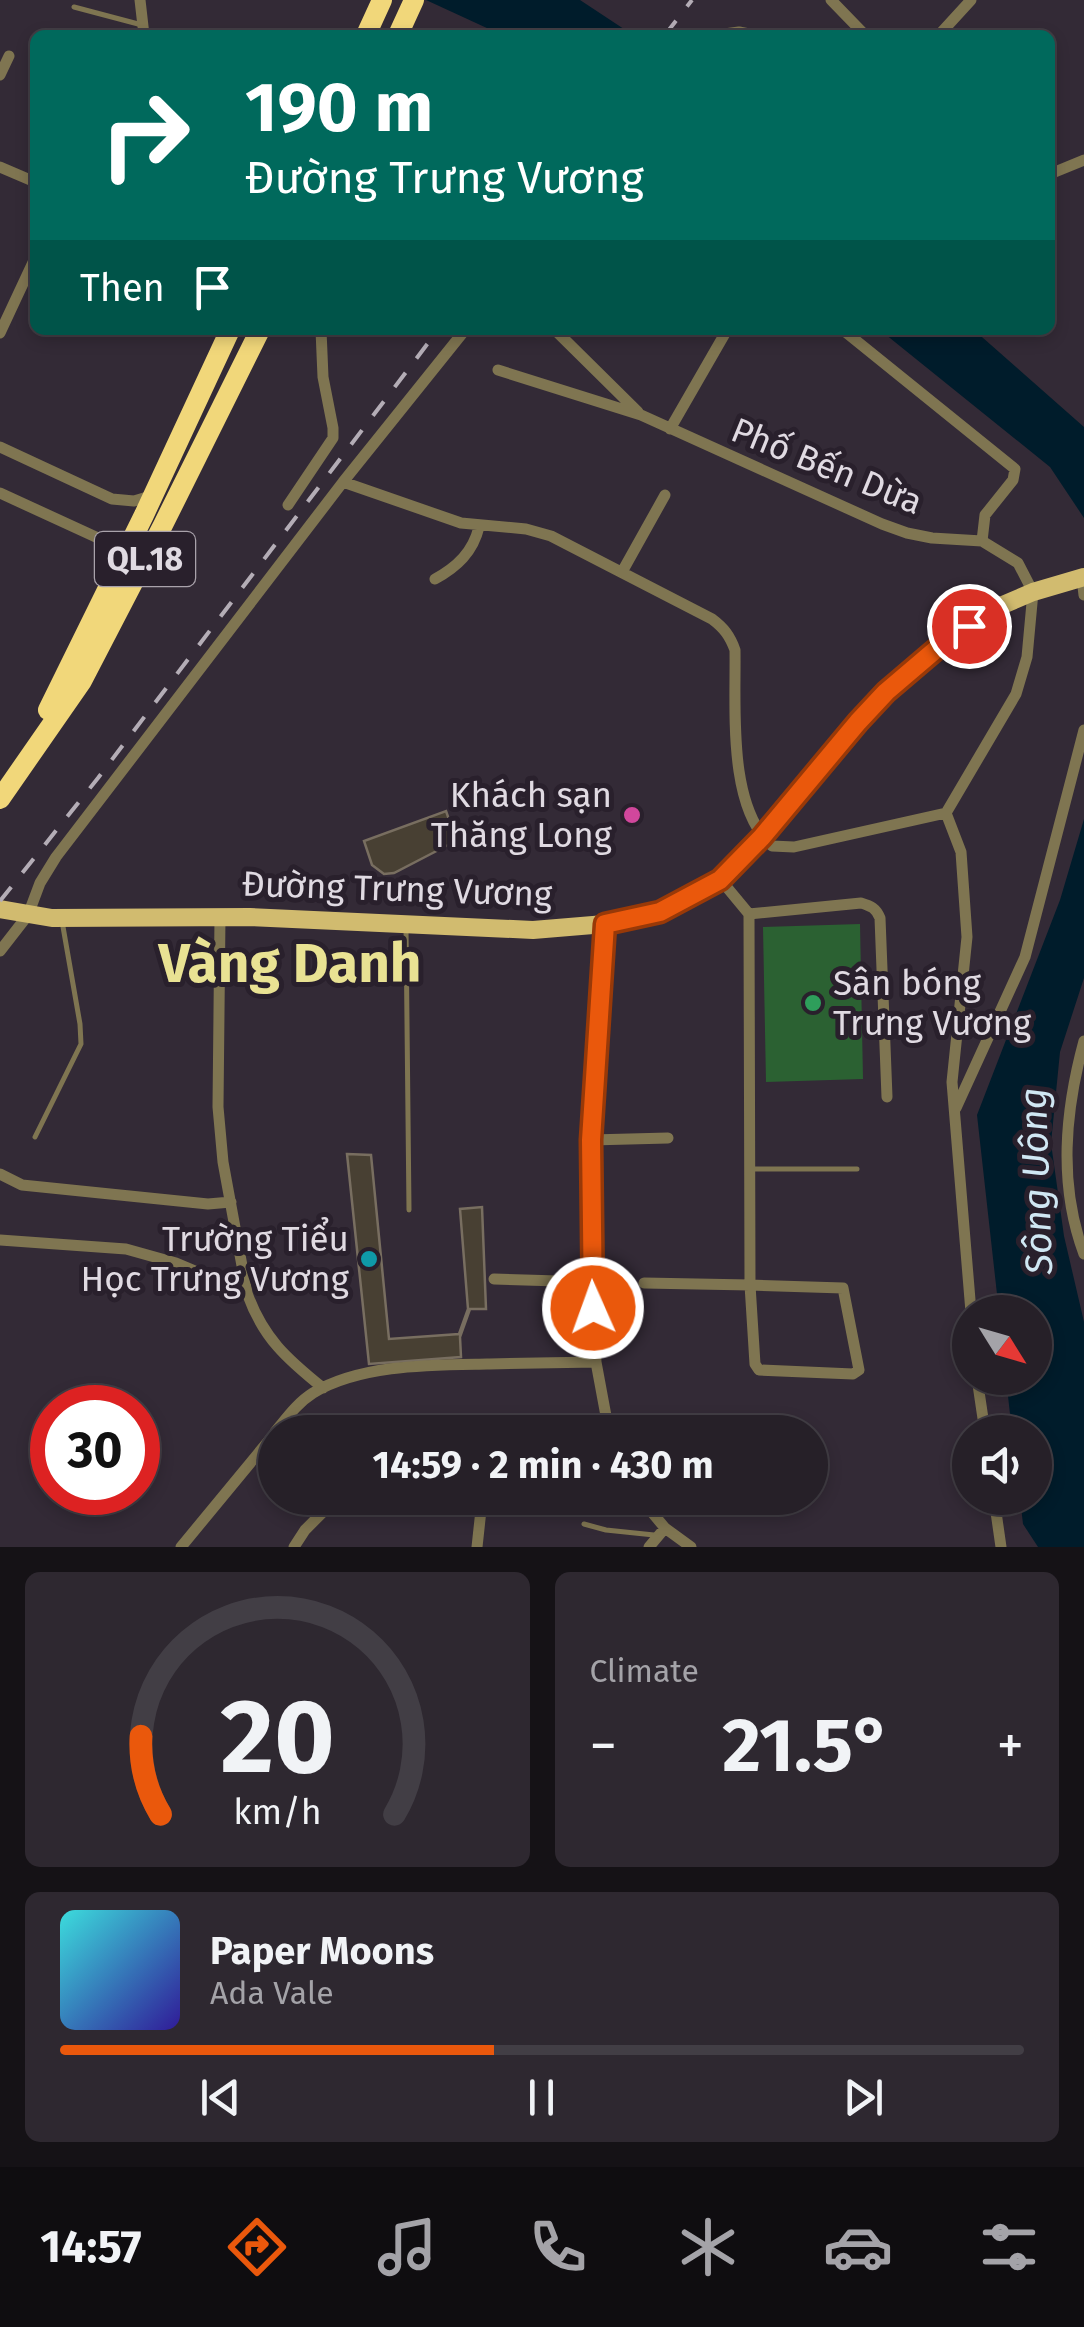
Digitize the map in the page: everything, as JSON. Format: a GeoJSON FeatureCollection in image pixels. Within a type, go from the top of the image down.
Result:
{"type":"FeatureCollection","features":[{"type":"Feature","properties":{"kind":"highway"},"geometry":{"type":"LineString","coordinates":[[368,30],[382,0]]}},
{"type":"Feature","properties":{"kind":"highway"},"geometry":{"type":"LineString","coordinates":[[400,30],[414,0]]}},
{"type":"Feature","properties":{"kind":"highway","name":"QL.18"},"geometry":{"type":"LineString","coordinates":[[13,779],[154,495],[228,335]]}},
{"type":"Feature","properties":{"kind":"highway","name":"QL.18"},"geometry":{"type":"LineString","coordinates":[[0,799],[82,681],[258,335]]}},
{"type":"Feature","properties":{"kind":"main road","name":"Đường Trưng Vương"},"geometry":{"type":"LineString","coordinates":[[0,909],[61,918],[220,917],[533,930],[605,924],[660,912],[720,880],[762,837],[858,722],[940,646],[998,607],[1033,592],[1083,583]]}},
{"type":"Feature","properties":{"kind":"street"},"geometry":{"type":"LineString","coordinates":[[140,0],[143,30]]}},
{"type":"Feature","properties":{"kind":"street"},"geometry":{"type":"LineString","coordinates":[[831,0],[861,30]]}},
{"type":"Feature","properties":{"kind":"street"},"geometry":{"type":"LineString","coordinates":[[944,30],[971,0]]}},
{"type":"Feature","properties":{"kind":"street"},"geometry":{"type":"LineString","coordinates":[[0,75],[9,56]]}},
{"type":"Feature","properties":{"kind":"street"},"geometry":{"type":"LineString","coordinates":[[1055,172],[1084,160]]}},
{"type":"Feature","properties":{"kind":"street"},"geometry":{"type":"LineString","coordinates":[[0,166],[30,180]]}},
{"type":"Feature","properties":{"kind":"street"},"geometry":{"type":"LineString","coordinates":[[0,334],[30,269]]}},
{"type":"Feature","properties":{"kind":"street"},"geometry":{"type":"LineString","coordinates":[[288,505],[333,438],[320,335]]}},
{"type":"Feature","properties":{"kind":"street"},"geometry":{"type":"LineString","coordinates":[[0,950],[28,915],[40,883],[56,857],[343,482],[461,335]]}},
{"type":"Feature","properties":{"kind":"street"},"geometry":{"type":"LineString","coordinates":[[560,335],[641,415]]}},
{"type":"Feature","properties":{"kind":"street"},"geometry":{"type":"LineString","coordinates":[[670,429],[724,335]]}},
{"type":"Feature","properties":{"kind":"street"},"geometry":{"type":"LineString","coordinates":[[343,482],[441,518],[550,536],[712,618],[730,637],[734,650],[739,774],[744,796],[762,837],[772,846],[782,848],[946,813],[1016,694],[1027,657],[1033,592],[1018,563],[982,541],[985,515],[1014,480],[1015,469],[848,335]]}},
{"type":"Feature","properties":{"kind":"street"},"geometry":{"type":"LineString","coordinates":[[498,370],[641,415]]}},
{"type":"Feature","properties":{"kind":"street","name":"Phố Bến Dừa"},"geometry":{"type":"LineString","coordinates":[[641,415],[882,524],[932,538],[982,541]]}},
{"type":"Feature","properties":{"kind":"street"},"geometry":{"type":"LineString","coordinates":[[0,447],[112,499],[134,501],[154,495]]}},
{"type":"Feature","properties":{"kind":"street"},"geometry":{"type":"LineString","coordinates":[[0,493],[98,538],[108,549],[117,571]]}},
{"type":"Feature","properties":{"kind":"street"},"geometry":{"type":"LineString","coordinates":[[622,572],[664,494]]}},
{"type":"Feature","properties":{"kind":"street"},"geometry":{"type":"LineString","coordinates":[[435,579],[453,569],[467,554],[478,526]]}},
{"type":"Feature","properties":{"kind":"street"},"geometry":{"type":"LineString","coordinates":[[954,1111],[1025,957],[1084,730]]}},
{"type":"Feature","properties":{"kind":"street"},"geometry":{"type":"LineString","coordinates":[[946,813],[962,852],[966,936],[952,1082],[970,1295]]}},
{"type":"Feature","properties":{"kind":"street"},"geometry":{"type":"LineString","coordinates":[[644,1283],[750,1285],[843,1288],[859,1370],[854,1374],[759,1370],[754,1364],[750,1285],[749,914],[720,880]]}},
{"type":"Feature","properties":{"kind":"street"},"geometry":{"type":"LineString","coordinates":[[749,914],[861,903],[877,911],[886,1097]]}},
{"type":"Feature","properties":{"kind":"street"},"geometry":{"type":"LineString","coordinates":[[220,917],[218,1107],[223,1162],[246,1293],[272,1343],[322,1388]]}},
{"type":"Feature","properties":{"kind":"street"},"geometry":{"type":"LineString","coordinates":[[605,924],[591,1140],[596,1362],[607,1415]]}},
{"type":"Feature","properties":{"kind":"street"},"geometry":{"type":"LineString","coordinates":[[1084,1041],[1067,1137],[1067,1181],[1084,1254]]}},
{"type":"Feature","properties":{"kind":"street"},"geometry":{"type":"LineString","coordinates":[[591,1140],[668,1138]]}},
{"type":"Feature","properties":{"kind":"street"},"geometry":{"type":"LineString","coordinates":[[0,1174],[22,1184],[208,1204],[231,1202]]}},
{"type":"Feature","properties":{"kind":"street"},"geometry":{"type":"LineString","coordinates":[[0,1240],[126,1250],[176,1263],[246,1293]]}},
{"type":"Feature","properties":{"kind":"street"},"geometry":{"type":"LineString","coordinates":[[494,1279],[592,1282]]}},
{"type":"Feature","properties":{"kind":"street"},"geometry":{"type":"LineString","coordinates":[[290,1415],[322,1388],[410,1366],[596,1362]]}},
{"type":"Feature","properties":{"kind":"street"},"geometry":{"type":"LineString","coordinates":[[181,1547],[258,1454]]}},
{"type":"Feature","properties":{"kind":"street"},"geometry":{"type":"LineString","coordinates":[[294,1547],[321,1515]]}},
{"type":"Feature","properties":{"kind":"street"},"geometry":{"type":"LineString","coordinates":[[477,1547],[480,1515]]}},
{"type":"Feature","properties":{"kind":"street"},"geometry":{"type":"LineString","coordinates":[[650,1515],[661,1532],[691,1547]]}},
{"type":"Feature","properties":{"kind":"street"},"geometry":{"type":"LineString","coordinates":[[996,1515],[1001,1547]]}},
{"type":"Feature","properties":{"kind":"street"},"geometry":{"type":"LineString","coordinates":[[649,1547],[661,1532]]}},
{"type":"Feature","properties":{"kind":"lane"},"geometry":{"type":"LineString","coordinates":[[74,8],[143,30]]}},
{"type":"Feature","properties":{"kind":"lane"},"geometry":{"type":"LineString","coordinates":[[35,1137],[80,1044],[61,918]]}},
{"type":"Feature","properties":{"kind":"lane"},"geometry":{"type":"LineString","coordinates":[[406,922],[409,1210]]}},
{"type":"Feature","properties":{"kind":"lane"},"geometry":{"type":"LineString","coordinates":[[751,1169],[858,1170]]}},
{"type":"Feature","properties":{"kind":"lane"},"geometry":{"type":"LineString","coordinates":[[584,1524],[606,1530],[661,1532]]}},
{"type":"Feature","properties":{"kind":"green space","name":"Sân bóng Trưng Vương"},"geometry":{"type":"Polygon","coordinates":[[[860,924],[863,1079],[766,1082],[763,927],[860,924]]]}},
{"type":"Feature","properties":{"kind":"water"},"geometry":{"type":"Polygon","coordinates":[[[426,0],[580,0],[625,30],[491,30],[426,0]]]}},
{"type":"Feature","properties":{"kind":"water"},"geometry":{"type":"Polygon","coordinates":[[[886,335],[980,335],[1084,427],[1084,518],[1050,467],[886,335]]]}},
{"type":"Feature","properties":{"kind":"water","name":"Sông Uông"},"geometry":{"type":"Polygon","coordinates":[[[1084,819],[1084,978],[1060,1052],[1051,1143],[1064,1236],[1084,1322],[1084,1547],[1038,1547],[1023,1524],[1022,1515],[1052,1515],[1052,1415],[1010,1415],[1008,1395],[1052,1395],[1052,1295],[997,1295],[977,1115],[1060,900],[1084,819]]]}},
{"type":"Feature","properties":{"kind":"building"},"geometry":{"type":"Polygon","coordinates":[[[446,811],[453,831],[450,844],[394,873],[384,874],[372,865],[364,841],[446,811]]]}},
{"type":"Feature","properties":{"kind":"building","name":"Trường Tiểu Học Trưng Vương"},"geometry":{"type":"Polygon","coordinates":[[[347,1154],[371,1155],[389,1339],[459,1334],[468,1309],[460,1209],[482,1207],[486,1309],[470,1309],[460,1337],[461,1357],[369,1364],[347,1154]]]}},
{"type":"Feature","properties":{"kind":"railway"},"geometry":{"type":"LineString","coordinates":[[669,30],[692,0]]}},
{"type":"Feature","properties":{"kind":"railway"},"geometry":{"type":"LineString","coordinates":[[0,901],[434,335]]}},
{"type":"Feature","properties":{"kind":"place","name":"Khách sạn Thăng Long"},"geometry":{"type":"Point","coordinates":[632,815]}},
{"type":"Feature","properties":{"kind":"place","name":"Sân bóng Trưng Vương"},"geometry":{"type":"Point","coordinates":[813,1003]}},
{"type":"Feature","properties":{"kind":"place","name":"Trường Tiểu Học Trưng Vương"},"geometry":{"type":"Point","coordinates":[369,1259]}},
{"type":"Feature","properties":{"kind":"district","name":"Vàng Danh"},"geometry":{"type":"Point","coordinates":[290,964]}},
{"type":"Feature","properties":{"kind":"route"},"geometry":{"type":"LineString","coordinates":[[593,1308],[591,1140],[605,924],[660,912],[720,880],[762,837],[886,692],[969,626]]}}]}
